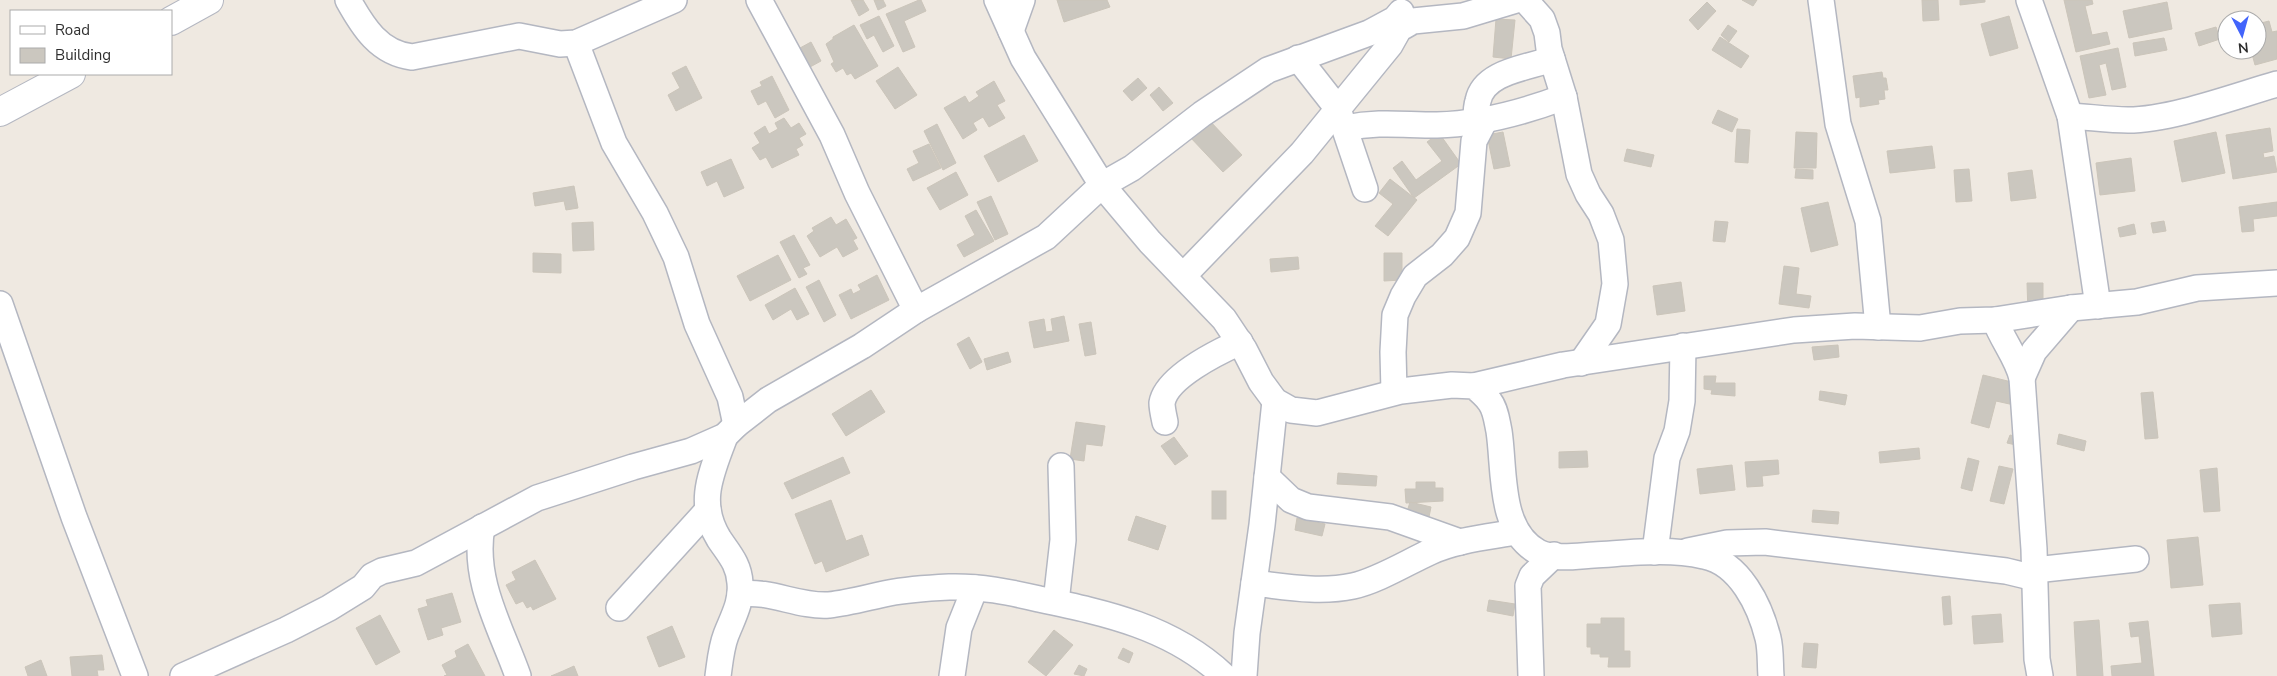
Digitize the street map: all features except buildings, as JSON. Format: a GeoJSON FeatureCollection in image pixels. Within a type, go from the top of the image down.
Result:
{"type":"FeatureCollection","features":[{"type":"Feature","properties":{"kind":"street"},"geometry":{"type":"LineString","coordinates":[[172,20],[209,0]]}},
{"type":"Feature","properties":{"kind":"street"},"geometry":{"type":"LineString","coordinates":[[348,0],[359,20],[375,40],[398,55],[412,57],[519,36],[560,44],[576,43],[674,0]]}},
{"type":"Feature","properties":{"kind":"street"},"geometry":{"type":"LineString","coordinates":[[759,0],[832,135],[857,193],[916,310]]}},
{"type":"Feature","properties":{"kind":"street"},"geometry":{"type":"LineString","coordinates":[[998,0],[1023,58],[1102,185],[1224,319],[1240,342],[1261,382],[1275,401],[1291,410],[1304,413],[1317,412],[1394,392],[1427,386],[1474,386],[1522,373],[1581,362],[1794,330],[1878,326],[1902,329],[1920,328],[1960,321],[1995,320],[2071,308],[2137,302],[2197,288],[2277,283]]}},
{"type":"Feature","properties":{"kind":"street"},"geometry":{"type":"LineString","coordinates":[[1011,31],[1022,0]]}},
{"type":"Feature","properties":{"kind":"street"},"geometry":{"type":"LineString","coordinates":[[1402,12],[1418,20],[1472,14],[1516,0]]}},
{"type":"Feature","properties":{"kind":"street"},"geometry":{"type":"LineString","coordinates":[[1525,0],[1547,10],[1552,59],[1564,97],[1580,174],[1588,194],[1601,214],[1611,240],[1615,284],[1608,324],[1597,343],[1581,362]]}},
{"type":"Feature","properties":{"kind":"street"},"geometry":{"type":"LineString","coordinates":[[1821,0],[1838,124],[1868,221],[1878,326]]}},
{"type":"Feature","properties":{"kind":"street"},"geometry":{"type":"LineString","coordinates":[[2029,0],[2070,116],[2098,306]]}},
{"type":"Feature","properties":{"kind":"street"},"geometry":{"type":"LineString","coordinates":[[183,676],[286,630],[329,608],[363,587],[372,576],[382,571],[416,563],[537,498],[633,467],[691,451],[730,430],[768,400],[862,346],[916,310],[1046,238],[1102,185],[1132,168],[1202,114],[1268,70],[1369,32],[1394,19],[1402,12]]}},
{"type":"Feature","properties":{"kind":"street"},"geometry":{"type":"LineString","coordinates":[[1183,276],[1218,238],[1341,118],[1399,30],[1402,12]]}},
{"type":"Feature","properties":{"kind":"street"},"geometry":{"type":"LineString","coordinates":[[576,43],[614,143],[655,213],[676,257],[697,324],[730,397],[730,430],[708,484],[708,510],[719,538],[732,556],[737,567],[740,594],[736,616],[726,635],[718,676]]}},
{"type":"Feature","properties":{"kind":"street"},"geometry":{"type":"LineString","coordinates":[[1298,58],[1341,118],[1365,189]]}},
{"type":"Feature","properties":{"kind":"street"},"geometry":{"type":"LineString","coordinates":[[1394,392],[1393,362],[1396,315],[1403,296],[1415,276],[1442,255],[1457,238],[1468,213],[1474,141],[1481,119],[1478,100],[1490,82],[1504,74],[1552,59]]}},
{"type":"Feature","properties":{"kind":"street"},"geometry":{"type":"LineString","coordinates":[[0,112],[69,75]]}},
{"type":"Feature","properties":{"kind":"street"},"geometry":{"type":"LineString","coordinates":[[2070,116],[2129,120],[2159,116],[2188,110],[2277,84]]}},
{"type":"Feature","properties":{"kind":"street"},"geometry":{"type":"LineString","coordinates":[[1341,118],[1368,123],[1438,125],[1531,110],[1564,97]]}},
{"type":"Feature","properties":{"kind":"street"},"geometry":{"type":"LineString","coordinates":[[0,304],[74,516],[135,676]]}},
{"type":"Feature","properties":{"kind":"street"},"geometry":{"type":"LineString","coordinates":[[2022,378],[2034,351],[2071,308]]}},
{"type":"Feature","properties":{"kind":"street"},"geometry":{"type":"LineString","coordinates":[[1609,318],[1620,336],[1628,344],[1649,352]]}},
{"type":"Feature","properties":{"kind":"street"},"geometry":{"type":"LineString","coordinates":[[1995,320],[2001,337],[2019,368],[2022,378],[2035,574],[2036,659],[2040,676]]}},
{"type":"Feature","properties":{"kind":"street"},"geometry":{"type":"LineString","coordinates":[[1165,422],[1162,404],[1166,392],[1174,383],[1190,370],[1240,342]]}},
{"type":"Feature","properties":{"kind":"street"},"geometry":{"type":"LineString","coordinates":[[1666,552],[1667,458],[1677,431],[1682,401],[1683,346]]}},
{"type":"Feature","properties":{"kind":"street"},"geometry":{"type":"LineString","coordinates":[[1474,386],[1491,403],[1494,412],[1502,451],[1509,519],[1516,532],[1539,553],[1564,557],[1666,552],[1727,543],[1765,542],[2035,574],[2136,559]]}},
{"type":"Feature","properties":{"kind":"street"},"geometry":{"type":"LineString","coordinates":[[1244,676],[1247,633],[1275,401]]}},
{"type":"Feature","properties":{"kind":"street"},"geometry":{"type":"LineString","coordinates":[[1056,602],[1063,540],[1061,466]]}},
{"type":"Feature","properties":{"kind":"street"},"geometry":{"type":"LineString","coordinates":[[1266,477],[1291,500],[1308,507],[1390,517],[1460,542]]}},
{"type":"Feature","properties":{"kind":"street"},"geometry":{"type":"LineString","coordinates":[[619,608],[708,510]]}},
{"type":"Feature","properties":{"kind":"street"},"geometry":{"type":"LineString","coordinates":[[482,527],[479,553],[481,574],[518,676]]}},
{"type":"Feature","properties":{"kind":"street"},"geometry":{"type":"LineString","coordinates":[[1254,583],[1306,589],[1355,586],[1432,551],[1460,542],[1516,532]]}},
{"type":"Feature","properties":{"kind":"street"},"geometry":{"type":"LineString","coordinates":[[1666,552],[1706,556],[1731,569],[1745,584],[1762,618],[1769,640],[1770,676]]}},
{"type":"Feature","properties":{"kind":"street"},"geometry":{"type":"LineString","coordinates":[[1531,676],[1528,586],[1532,576],[1554,555]]}},
{"type":"Feature","properties":{"kind":"street"},"geometry":{"type":"LineString","coordinates":[[740,594],[754,592],[804,604],[829,605],[921,589],[975,588],[1015,593],[1111,614],[1154,630],[1181,643],[1206,659],[1224,676]]}},
{"type":"Feature","properties":{"kind":"street"},"geometry":{"type":"LineString","coordinates":[[952,676],[959,628],[975,588]]}}]}
